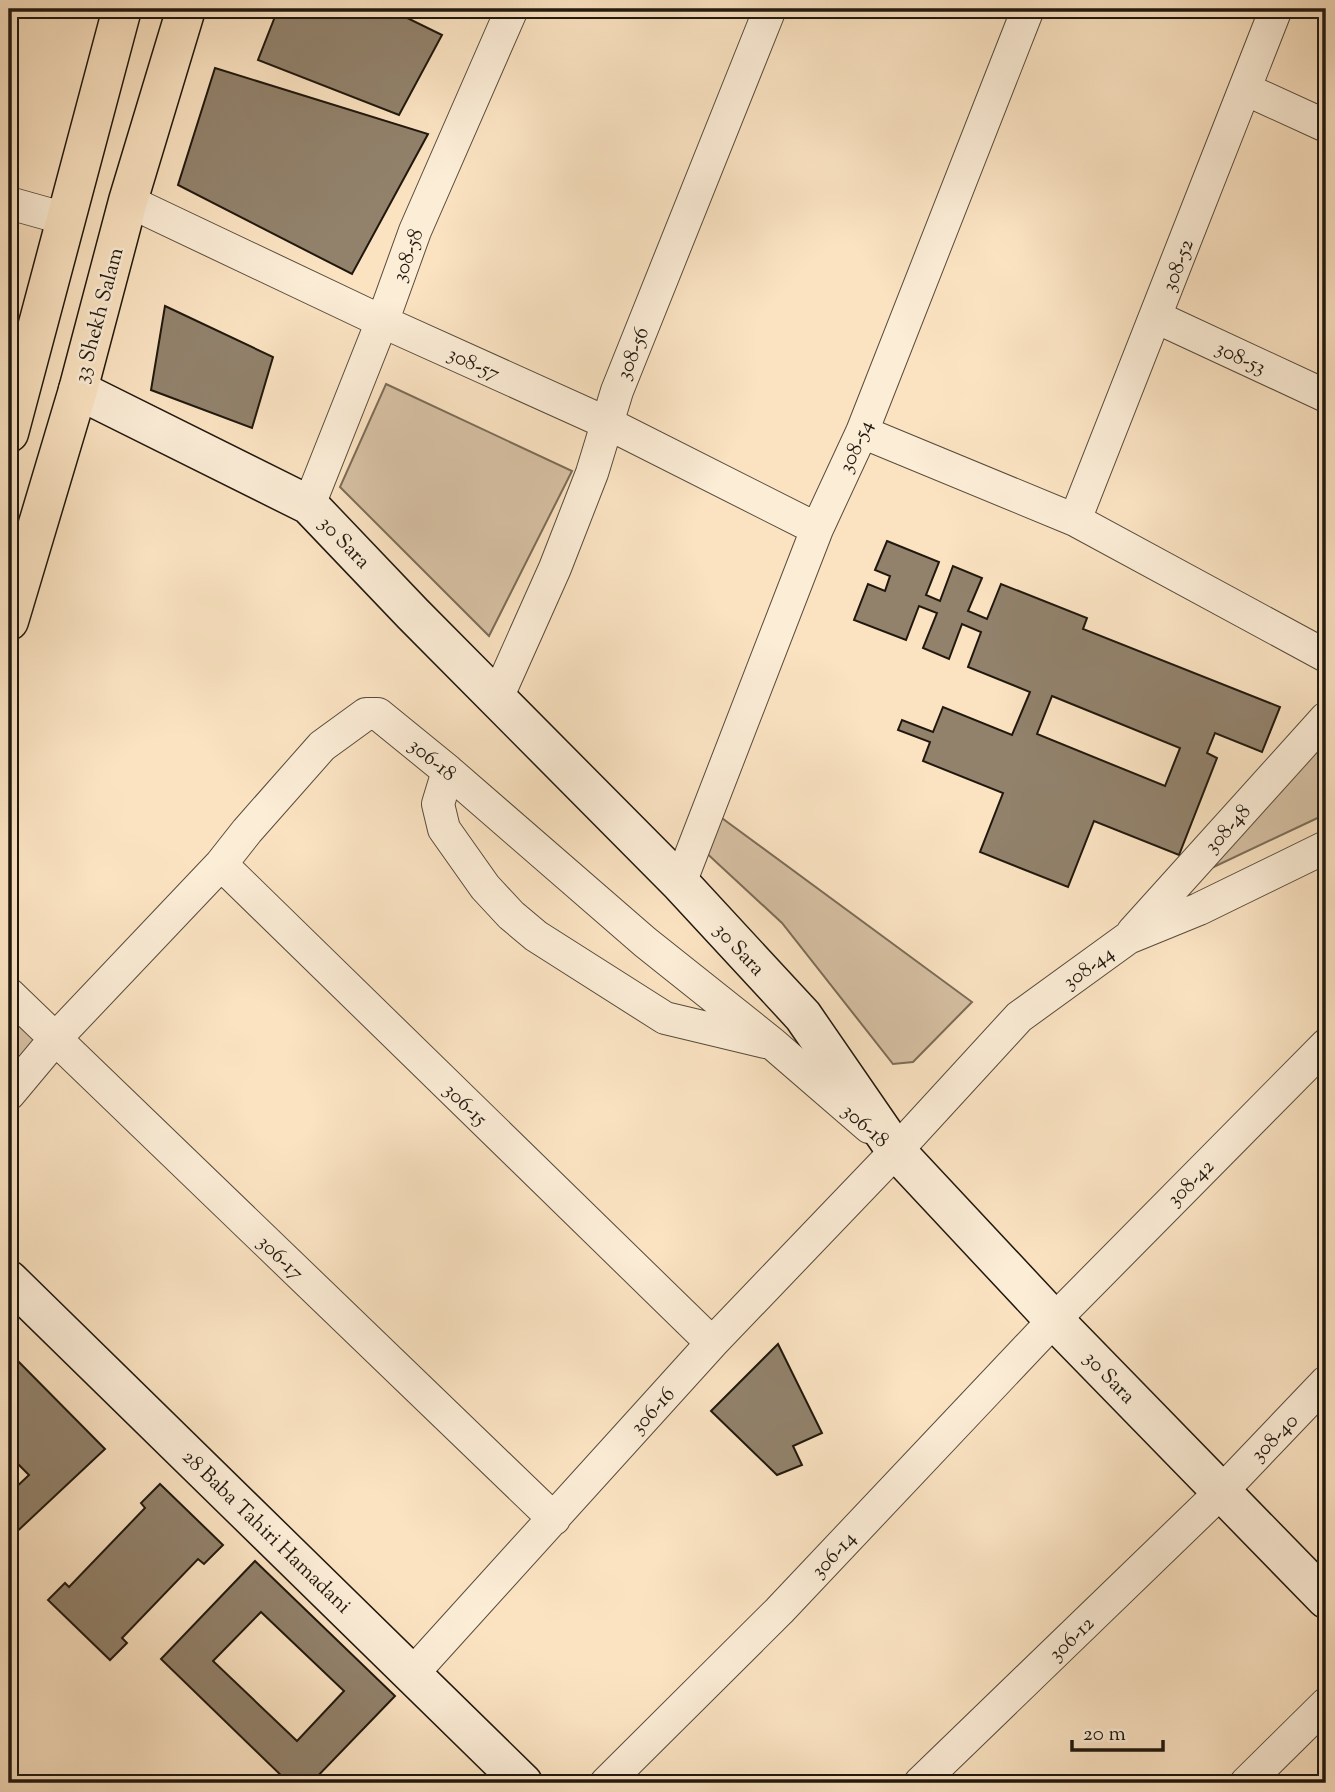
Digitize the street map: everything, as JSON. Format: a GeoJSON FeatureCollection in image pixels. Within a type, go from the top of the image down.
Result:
{"type":"FeatureCollection","features":[{"type":"Feature","properties":{"kind":"main road"},"geometry":{"type":"LineString","coordinates":[[9,433],[122,9]]}},
{"type":"Feature","properties":{"kind":"main road","name":"33 Shekh Salam"},"geometry":{"type":"LineString","coordinates":[[9,621],[78,390],[128,201],[186,9]]}},
{"type":"Feature","properties":{"kind":"street","name":"308-58"},"geometry":{"type":"LineString","coordinates":[[309,505],[415,232],[512,9]]}},
{"type":"Feature","properties":{"kind":"street","name":"308-56"},"geometry":{"type":"LineString","coordinates":[[497,698],[555,568],[592,473],[617,391],[770,9]]}},
{"type":"Feature","properties":{"kind":"street","name":"308-54"},"geometry":{"type":"LineString","coordinates":[[680,883],[817,528],[862,432],[1028,9]]}},
{"type":"Feature","properties":{"kind":"street","name":"308-52"},"geometry":{"type":"LineString","coordinates":[[1075,520],[1276,9]]}},
{"type":"Feature","properties":{"kind":"street"},"geometry":{"type":"LineString","coordinates":[[1245,89],[1326,126]]}},
{"type":"Feature","properties":{"kind":"street","name":"308-57"},"geometry":{"type":"LineString","coordinates":[[128,201],[381,321],[607,423],[817,528]]}},
{"type":"Feature","properties":{"kind":"street"},"geometry":{"type":"LineString","coordinates":[[9,202],[66,219]]}},
{"type":"Feature","properties":{"kind":"street","name":"308-53"},"geometry":{"type":"LineString","coordinates":[[1156,317],[1326,397]]}},
{"type":"Feature","properties":{"kind":"street","name":"30 Sara"},"geometry":{"type":"LineString","coordinates":[[78,390],[309,505],[413,614],[680,883],[803,1016],[896,1151],[1054,1320],[1326,1599]]}},
{"type":"Feature","properties":{"kind":"street"},"geometry":{"type":"LineString","coordinates":[[862,432],[1075,520],[1326,656]]}},
{"type":"Feature","properties":{"kind":"street","name":"306-18"},"geometry":{"type":"LineString","coordinates":[[9,1094],[55,1039],[220,864],[322,746],[366,714],[378,715],[448,771],[645,942],[773,1044],[896,1151]]}},
{"type":"Feature","properties":{"kind":"street","name":"308-48"},"geometry":{"type":"LineString","coordinates":[[1128,938],[1326,718]]}},
{"type":"Feature","properties":{"kind":"street"},"geometry":{"type":"LineString","coordinates":[[448,771],[438,804],[444,829],[485,887],[510,915],[536,936],[665,1018],[773,1044]]}},
{"type":"Feature","properties":{"kind":"street","name":"308-44"},"geometry":{"type":"LineString","coordinates":[[896,1151],[1019,1017],[1128,938],[1199,908],[1326,847]]}},
{"type":"Feature","properties":{"kind":"street","name":"306-15"},"geometry":{"type":"LineString","coordinates":[[220,864],[712,1343]]}},
{"type":"Feature","properties":{"kind":"street","name":"306-17"},"geometry":{"type":"LineString","coordinates":[[9,994],[554,1519]]}},
{"type":"Feature","properties":{"kind":"street","name":"308-42"},"geometry":{"type":"LineString","coordinates":[[1054,1320],[1326,1045]]}},
{"type":"Feature","properties":{"kind":"street","name":"306-16"},"geometry":{"type":"LineString","coordinates":[[413,1674],[712,1343],[896,1151]]}},
{"type":"Feature","properties":{"kind":"street","name":"28 Baba Tahiri Hamadani"},"geometry":{"type":"LineString","coordinates":[[9,1280],[523,1783]]}},
{"type":"Feature","properties":{"kind":"street","name":"306-14"},"geometry":{"type":"LineString","coordinates":[[607,1783],[779,1611],[1054,1320]]}},
{"type":"Feature","properties":{"kind":"street","name":"308-40"},"geometry":{"type":"LineString","coordinates":[[1221,1492],[1326,1382]]}},
{"type":"Feature","properties":{"kind":"street","name":"306-12"},"geometry":{"type":"LineString","coordinates":[[920,1783],[1221,1492]]}},
{"type":"Feature","properties":{"kind":"street"},"geometry":{"type":"LineString","coordinates":[[1246,1783],[1326,1704]]}},
{"type":"Feature","properties":{"kind":"shaded area"},"geometry":{"type":"Polygon","coordinates":[[[386,384],[572,471],[489,636],[340,487],[386,384]]]}},
{"type":"Feature","properties":{"kind":"shaded area"},"geometry":{"type":"Polygon","coordinates":[[[1326,726],[1326,814],[1203,872],[1326,726]]]}},
{"type":"Feature","properties":{"kind":"shaded area"},"geometry":{"type":"Polygon","coordinates":[[[715,813],[972,1002],[913,1062],[893,1064],[782,923],[701,848],[715,813]]]}},
{"type":"Feature","properties":{"kind":"shaded area"},"geometry":{"type":"Polygon","coordinates":[[[9,1005],[44,1038],[9,1080],[9,1005]]]}},
{"type":"Feature","properties":{"kind":"building"},"geometry":{"type":"Polygon","coordinates":[[[278,9],[389,9],[442,35],[399,115],[258,60],[278,9]]]}},
{"type":"Feature","properties":{"kind":"building"},"geometry":{"type":"Polygon","coordinates":[[[215,68],[428,134],[352,274],[178,185],[215,68]]]}},
{"type":"Feature","properties":{"kind":"building"},"geometry":{"type":"Polygon","coordinates":[[[165,306],[273,357],[252,428],[151,390],[165,306]]]}},
{"type":"Feature","properties":{"kind":"building"},"geometry":{"type":"Polygon","coordinates":[[[887,541],[939,562],[926,595],[940,601],[953,566],[982,578],[968,611],[987,619],[1001,584],[1087,618],[1083,629],[1280,707],[1262,752],[1215,733],[1207,753],[1217,758],[1179,855],[1094,821],[1068,887],[980,852],[1003,793],[923,761],[930,742],[898,730],[902,720],[933,732],[943,707],[1012,735],[1030,692],[968,667],[981,632],[962,624],[949,659],[923,648],[937,613],[919,606],[906,640],[854,620],[868,584],[885,591],[890,576],[875,570],[887,541]],[[1052,696],[1037,734],[1165,786],[1180,748],[1052,696]]]}},
{"type":"Feature","properties":{"kind":"building"},"geometry":{"type":"Polygon","coordinates":[[[778,1344],[822,1433],[793,1446],[802,1465],[777,1475],[711,1411],[778,1344]]]}},
{"type":"Feature","properties":{"kind":"building"},"geometry":{"type":"Polygon","coordinates":[[[9,1352],[105,1449],[9,1539],[9,1494],[29,1475],[9,1455],[9,1352]]]}},
{"type":"Feature","properties":{"kind":"building"},"geometry":{"type":"Polygon","coordinates":[[[160,1484],[223,1545],[204,1564],[198,1559],[122,1638],[127,1643],[110,1660],[48,1600],[65,1583],[69,1587],[145,1508],[141,1503],[160,1484]]]}},
{"type":"Feature","properties":{"kind":"building"},"geometry":{"type":"Polygon","coordinates":[[[255,1561],[395,1696],[311,1783],[289,1783],[161,1659],[255,1561]],[[261,1612],[213,1661],[297,1741],[344,1691],[261,1612]]]}}]}
